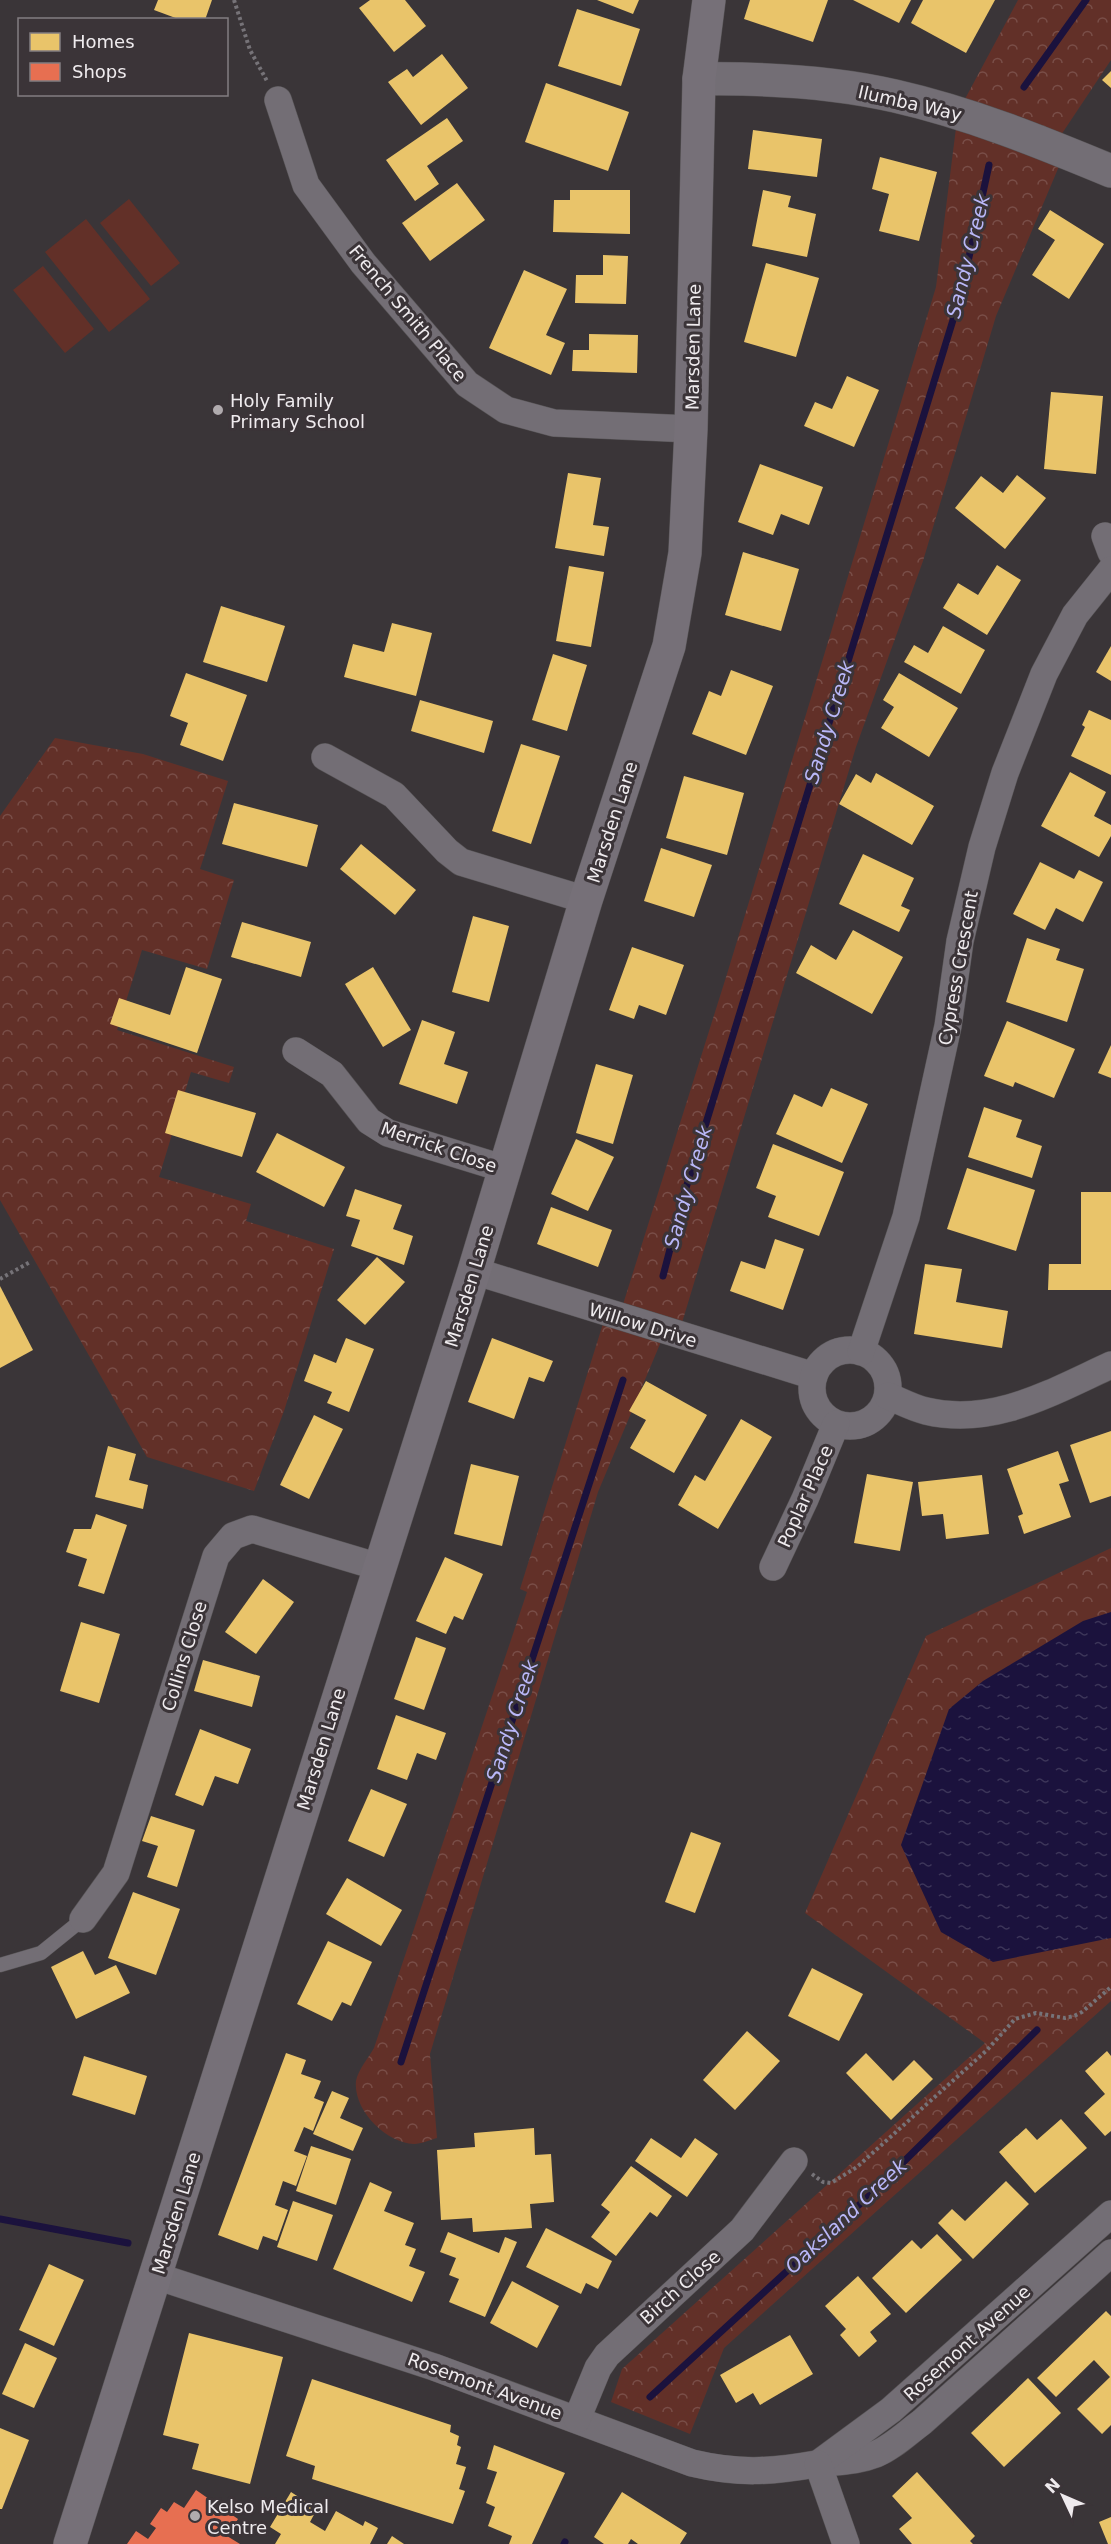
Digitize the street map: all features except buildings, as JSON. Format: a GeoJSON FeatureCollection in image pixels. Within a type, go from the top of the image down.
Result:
{"type":"FeatureCollection","features":[{"type":"Feature","properties":{"kind":"main road","name":"Marsden Lane"},"geometry":{"type":"LineString","coordinates":[[70,2544],[474,1271],[586,900],[669,646],[685,553],[691,429],[699,79],[709,0]]}},
{"type":"Feature","properties":{"kind":"street","name":"Ilumba Way"},"geometry":{"type":"LineString","coordinates":[[699,79],[804,81],[893,95],[958,112],[1111,171]]}},
{"type":"Feature","properties":{"kind":"street","name":"French Smith Place"},"geometry":{"type":"LineString","coordinates":[[278,100],[306,185],[363,263],[467,384],[506,410],[554,423],[691,429]]}},
{"type":"Feature","properties":{"kind":"street","name":"Cypress Crescent"},"geometry":{"type":"LineString","coordinates":[[861,1352],[906,1217],[948,1026],[960,941],[982,847],[1005,773],[1044,674],[1075,615],[1111,570]]}},
{"type":"Feature","properties":{"kind":"street"},"geometry":{"type":"LineString","coordinates":[[325,756],[394,795],[447,851],[462,862],[586,900]]}},
{"type":"Feature","properties":{"kind":"street","name":"Merrick Close"},"geometry":{"type":"LineString","coordinates":[[296,1052],[332,1074],[377,1128],[505,1169]]}},
{"type":"Feature","properties":{"kind":"street","name":"Willow Drive"},"geometry":{"type":"LineString","coordinates":[[474,1271],[814,1376]]}},
{"type":"Feature","properties":{"kind":"street"},"geometry":{"type":"LineString","coordinates":[[847,1350],[861,1352],[874,1358],[883,1369],[888,1382],[888,1396],[881,1411],[868,1422],[852,1426],[836,1424],[824,1416],[815,1405],[812,1391],[814,1376],[821,1364],[833,1354],[847,1350]]}},
{"type":"Feature","properties":{"kind":"street"},"geometry":{"type":"LineString","coordinates":[[888,1396],[925,1411],[972,1416],[999,1412],[1031,1401],[1111,1365]]}},
{"type":"Feature","properties":{"kind":"street","name":"Poplar Place"},"geometry":{"type":"LineString","coordinates":[[773,1567],[805,1499],[836,1424]]}},
{"type":"Feature","properties":{"kind":"street","name":"Collins Close"},"geometry":{"type":"LineString","coordinates":[[83,1919],[116,1873],[216,1556],[233,1536],[252,1529],[379,1567]]}},
{"type":"Feature","properties":{"kind":"street","name":"Birch Close"},"geometry":{"type":"LineString","coordinates":[[577,2419],[595,2375],[607,2355],[742,2230],[794,2161]]}},
{"type":"Feature","properties":{"kind":"street","name":"Rosemont Avenue"},"geometry":{"type":"LineString","coordinates":[[818,2464],[866,2430],[921,2384],[1111,2214]]}},
{"type":"Feature","properties":{"kind":"street","name":"Rosemont Avenue"},"geometry":{"type":"LineString","coordinates":[[156,2276],[434,2367],[683,2460],[720,2470],[769,2472],[854,2461],[877,2454],[930,2415],[1111,2253]]}},
{"type":"Feature","properties":{"kind":"street"},"geometry":{"type":"LineString","coordinates":[[818,2464],[846,2544]]}},
{"type":"Feature","properties":{"kind":"lane"},"geometry":{"type":"LineString","coordinates":[[0,1965],[42,1953],[83,1919]]}},
{"type":"Feature","properties":{"kind":"path"},"geometry":{"type":"LineString","coordinates":[[234,0],[250,50],[278,100]]}},
{"type":"Feature","properties":{"kind":"path"},"geometry":{"type":"LineString","coordinates":[[0,1279],[30,1262]]}},
{"type":"Feature","properties":{"kind":"path"},"geometry":{"type":"LineString","coordinates":[[794,2161],[823,2182],[831,2182],[857,2167],[987,2050],[1015,2019],[1036,2013],[1065,2018],[1074,2016],[1111,1987]]}},
{"type":"Feature","properties":{"kind":"green space"},"geometry":{"type":"Polygon","coordinates":[[[1018,0],[1111,0],[1111,60],[1053,147],[1065,152],[996,316],[923,561],[856,747],[678,1336],[665,1332],[598,1492],[430,2054],[437,2138],[417,2144],[403,2142],[393,2138],[373,2123],[356,2092],[357,2077],[374,2048],[527,1592],[520,1589],[606,1314],[619,1317],[727,974],[936,287],[958,112],[1018,0]]]}},
{"type":"Feature","properties":{"kind":"green space"},"geometry":{"type":"Polygon","coordinates":[[[129,199],[180,263],[151,286],[100,223],[129,199]]]}},
{"type":"Feature","properties":{"kind":"green space"},"geometry":{"type":"Polygon","coordinates":[[[86,219],[150,299],[109,332],[45,252],[86,219]]]}},
{"type":"Feature","properties":{"kind":"green space"},"geometry":{"type":"Polygon","coordinates":[[[43,266],[94,329],[65,353],[13,290],[43,266]]]}},
{"type":"Feature","properties":{"kind":"green space"},"geometry":{"type":"Polygon","coordinates":[[[55,738],[143,754],[228,781],[200,869],[234,880],[207,969],[142,950],[117,1030],[234,1067],[229,1083],[191,1072],[159,1177],[251,1204],[246,1221],[334,1249],[284,1411],[254,1491],[147,1457],[0,1200],[0,816],[55,738]]]}},
{"type":"Feature","properties":{"kind":"green space"},"geometry":{"type":"Polygon","coordinates":[[[1111,1548],[1111,2001],[724,2348],[690,2434],[611,2402],[622,2369],[985,2043],[805,1913],[926,1636],[1111,1548]]]}},
{"type":"Feature","properties":{"kind":"water"},"geometry":{"type":"Polygon","coordinates":[[[1111,1612],[1111,1938],[993,1962],[941,1932],[901,1845],[949,1709],[983,1681],[1083,1621],[1111,1612]]]}},
{"type":"Feature","properties":{"kind":"waterway","name":"Sandy Creek"},"geometry":{"type":"LineString","coordinates":[[1024,87],[1086,0]]}},
{"type":"Feature","properties":{"kind":"waterway","name":"Sandy Creek"},"geometry":{"type":"LineString","coordinates":[[663,1276],[686,1188],[961,294],[989,165]]}},
{"type":"Feature","properties":{"kind":"waterway","name":"Sandy Creek"},"geometry":{"type":"LineString","coordinates":[[401,2062],[623,1380]]}},
{"type":"Feature","properties":{"kind":"waterway","name":"Oaksland Creek"},"geometry":{"type":"LineString","coordinates":[[650,2397],[872,2193],[1037,2030]]}},
{"type":"Feature","properties":{"kind":"waterway","name":"Sandy Creek"},"geometry":{"type":"LineString","coordinates":[[0,2219],[128,2243]]}},
{"type":"Feature","properties":{"kind":"place","name":"Holy Family Primary School"},"geometry":{"type":"Point","coordinates":[218,410]}},
{"type":"Feature","properties":{"kind":"place","name":"Kelso Medical Centre"},"geometry":{"type":"Point","coordinates":[195,2516]}}]}
